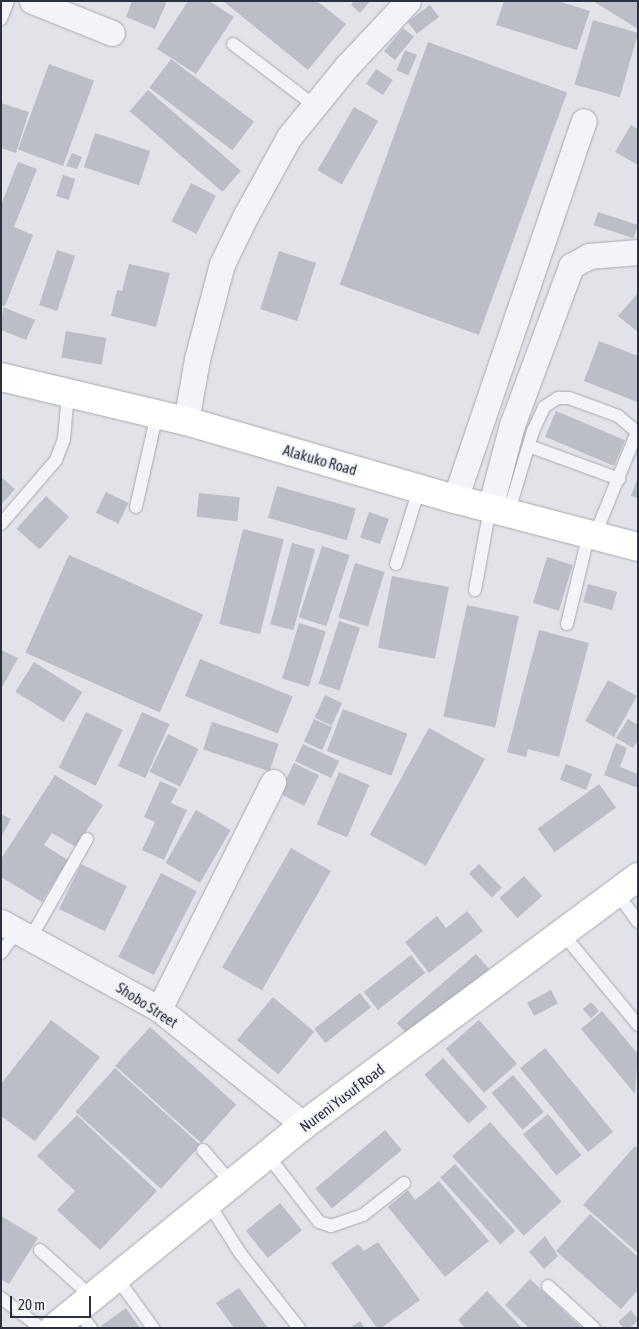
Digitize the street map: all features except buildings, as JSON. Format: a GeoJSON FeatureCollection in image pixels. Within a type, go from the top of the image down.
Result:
{"type":"FeatureCollection","features":[{"type":"Feature","properties":{"kind":"street"},"geometry":{"type":"LineString","coordinates":[[32,1],[112,32]]}},
{"type":"Feature","properties":{"kind":"street"},"geometry":{"type":"LineString","coordinates":[[186,421],[197,359],[222,264],[289,137],[347,66],[408,1]]}},
{"type":"Feature","properties":{"kind":"street"},"geometry":{"type":"LineString","coordinates":[[455,499],[584,121]]}},
{"type":"Feature","properties":{"kind":"street"},"geometry":{"type":"LineString","coordinates":[[500,509],[512,425],[571,266],[589,256],[638,252]]}},
{"type":"Feature","properties":{"kind":"street","name":"Alakuko Road"},"geometry":{"type":"LineString","coordinates":[[1,377],[186,421],[419,489],[638,547]]}},
{"type":"Feature","properties":{"kind":"street"},"geometry":{"type":"LineString","coordinates":[[159,1009],[273,782]]}},
{"type":"Feature","properties":{"kind":"street","name":"Nureni Yusuf Road"},"geometry":{"type":"LineString","coordinates":[[54,1328],[87,1312],[117,1278],[269,1157],[304,1125],[627,885]]}},
{"type":"Feature","properties":{"kind":"street","name":"Shobo Street"},"geometry":{"type":"LineString","coordinates":[[16,931],[159,1009],[304,1125]]}},
{"type":"Feature","properties":{"kind":"lane"},"geometry":{"type":"LineString","coordinates":[[1,19],[8,1]]}},
{"type":"Feature","properties":{"kind":"lane"},"geometry":{"type":"LineString","coordinates":[[233,44],[315,106]]}},
{"type":"Feature","properties":{"kind":"lane"},"geometry":{"type":"LineString","coordinates":[[1,524],[56,460],[64,439],[68,393]]}},
{"type":"Feature","properties":{"kind":"lane"},"geometry":{"type":"LineString","coordinates":[[475,590],[500,509],[529,446],[544,407],[558,398],[570,398],[618,416],[637,432],[619,479],[592,534],[567,624]]}},
{"type":"Feature","properties":{"kind":"lane"},"geometry":{"type":"LineString","coordinates":[[136,507],[157,414]]}},
{"type":"Feature","properties":{"kind":"lane"},"geometry":{"type":"LineString","coordinates":[[529,446],[619,479]]}},
{"type":"Feature","properties":{"kind":"lane"},"geometry":{"type":"LineString","coordinates":[[396,564],[419,489]]}},
{"type":"Feature","properties":{"kind":"lane"},"geometry":{"type":"LineString","coordinates":[[1,954],[16,931],[87,840]]}},
{"type":"Feature","properties":{"kind":"lane"},"geometry":{"type":"LineString","coordinates":[[627,885],[638,922]]}},
{"type":"Feature","properties":{"kind":"lane"},"geometry":{"type":"LineString","coordinates":[[562,934],[638,1024]]}},
{"type":"Feature","properties":{"kind":"lane"},"geometry":{"type":"LineString","coordinates":[[203,1150],[233,1185]]}},
{"type":"Feature","properties":{"kind":"lane"},"geometry":{"type":"LineString","coordinates":[[269,1157],[318,1222],[331,1226],[363,1215],[404,1183]]}},
{"type":"Feature","properties":{"kind":"lane"},"geometry":{"type":"LineString","coordinates":[[209,1204],[240,1253],[299,1328]]}},
{"type":"Feature","properties":{"kind":"lane"},"geometry":{"type":"LineString","coordinates":[[40,1250],[87,1312]]}},
{"type":"Feature","properties":{"kind":"lane"},"geometry":{"type":"LineString","coordinates":[[117,1278],[154,1328]]}},
{"type":"Feature","properties":{"kind":"lane"},"geometry":{"type":"LineString","coordinates":[[548,1286],[594,1328]]}},
{"type":"Feature","properties":{"kind":"lane"},"geometry":{"type":"LineString","coordinates":[[1,1298],[41,1328]]}}]}
